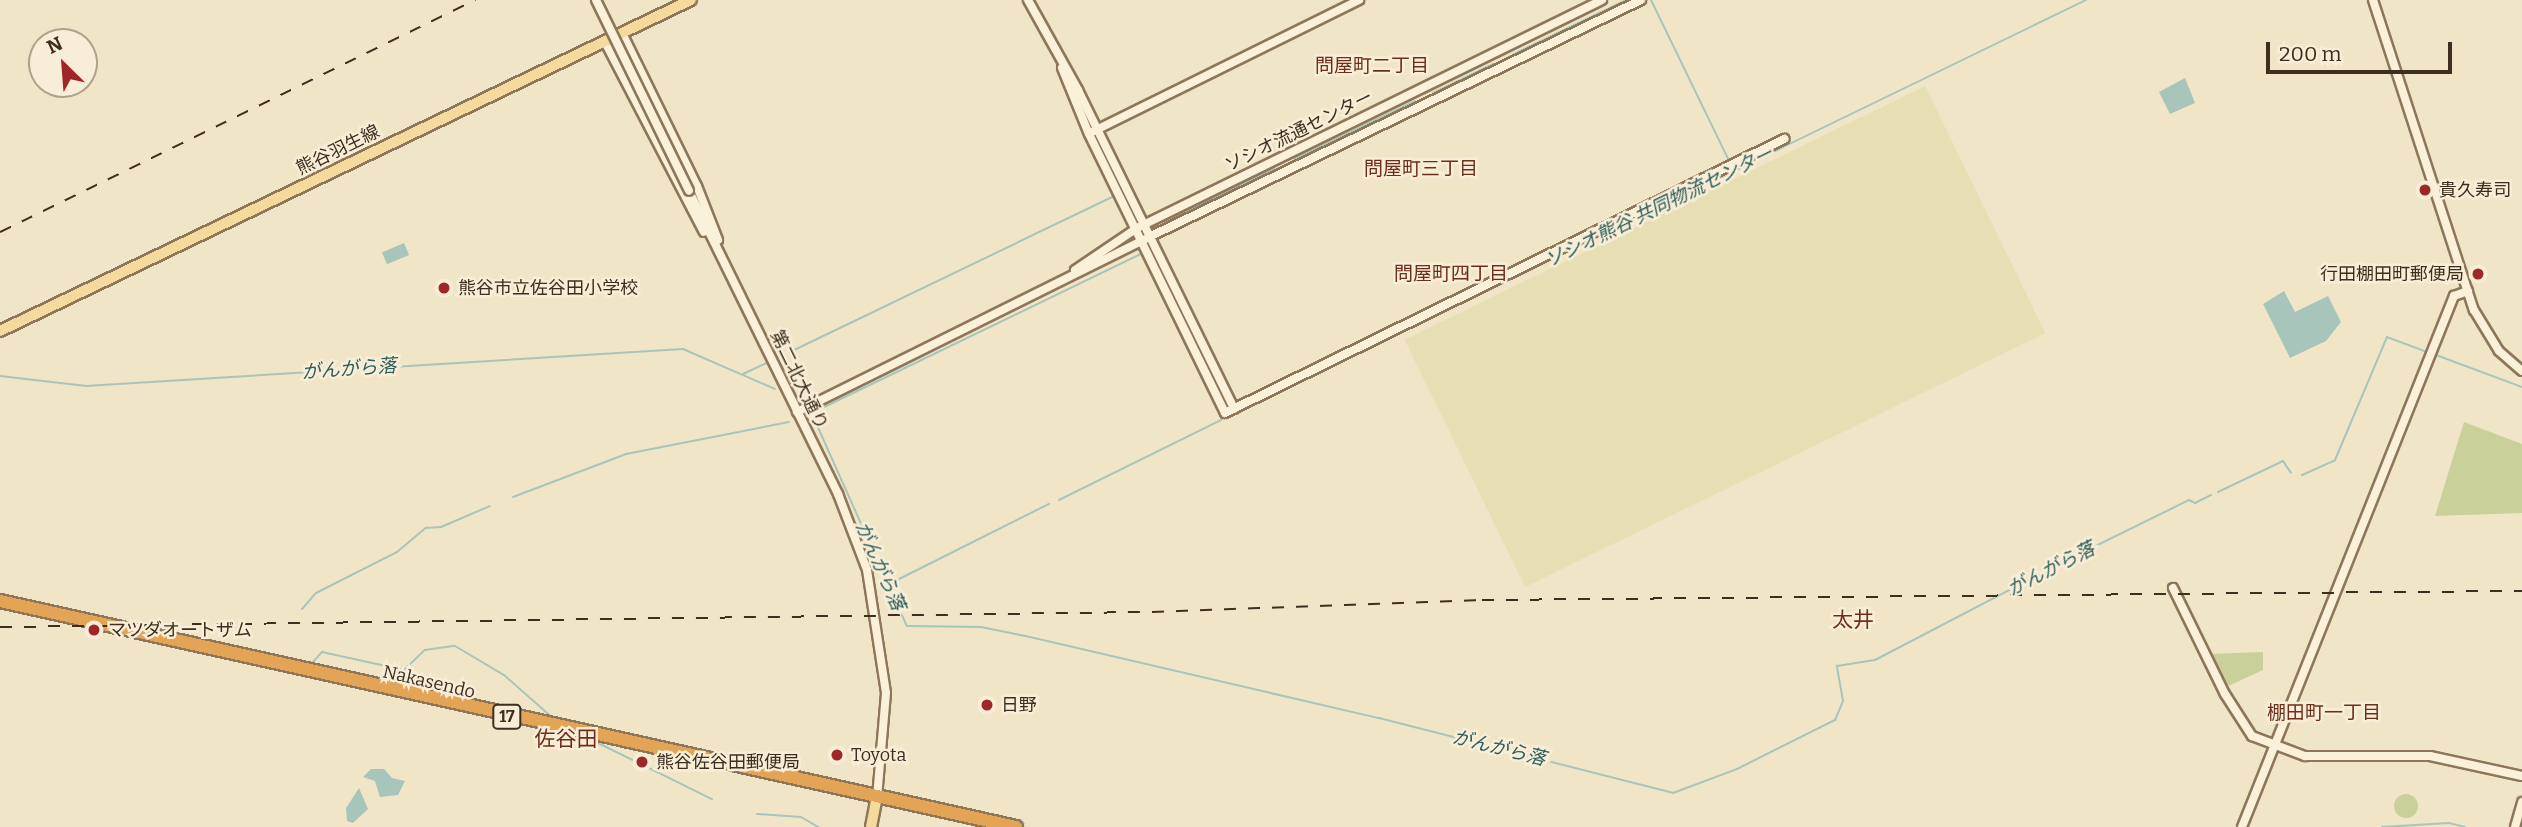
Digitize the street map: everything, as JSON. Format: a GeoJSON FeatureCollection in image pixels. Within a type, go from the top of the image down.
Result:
{"type":"FeatureCollection","features":[{"type":"Feature","properties":{"kind":"highway","name":"Nakasendo"},"geometry":{"type":"LineString","coordinates":[[0,601],[1016,827]]}},
{"type":"Feature","properties":{"kind":"main road","name":"熊谷羽生線"},"geometry":{"type":"LineString","coordinates":[[0,331],[691,0]]}},
{"type":"Feature","properties":{"kind":"main road"},"geometry":{"type":"LineString","coordinates":[[871,827],[877,797]]}},
{"type":"Feature","properties":{"kind":"street","name":"第二北大通り"},"geometry":{"type":"LineString","coordinates":[[596,0],[854,531],[873,591],[886,693],[877,797]]}},
{"type":"Feature","properties":{"kind":"street"},"geometry":{"type":"LineString","coordinates":[[1028,0],[1229,411],[1784,139]]}},
{"type":"Feature","properties":{"kind":"street"},"geometry":{"type":"LineString","coordinates":[[1093,132],[1359,0]]}},
{"type":"Feature","properties":{"kind":"street","name":"ソシオ流通センター"},"geometry":{"type":"LineString","coordinates":[[1056,284],[1141,227],[1602,0]]}},
{"type":"Feature","properties":{"kind":"street"},"geometry":{"type":"LineString","coordinates":[[797,412],[1146,239],[1641,0]]}},
{"type":"Feature","properties":{"kind":"street"},"geometry":{"type":"LineString","coordinates":[[2373,0],[2470,295],[2485,332],[2522,371]]}},
{"type":"Feature","properties":{"kind":"street"},"geometry":{"type":"LineString","coordinates":[[622,33],[697,186],[746,307]]}},
{"type":"Feature","properties":{"kind":"street"},"geometry":{"type":"LineString","coordinates":[[604,42],[675,185],[727,271]]}},
{"type":"Feature","properties":{"kind":"street"},"geometry":{"type":"LineString","coordinates":[[2242,827],[2454,296],[2470,295]]}},
{"type":"Feature","properties":{"kind":"street"},"geometry":{"type":"LineString","coordinates":[[2174,588],[2248,732],[2305,756],[2430,756],[2522,776]]}},
{"type":"Feature","properties":{"kind":"street"},"geometry":{"type":"LineString","coordinates":[[2515,827],[2522,802]]}},
{"type":"Feature","properties":{"kind":"shaded area"},"geometry":{"type":"Polygon","coordinates":[[[1925,86],[2046,333],[1525,587],[1405,340],[1925,86]]]}},
{"type":"Feature","properties":{"kind":"green space"},"geometry":{"type":"Polygon","coordinates":[[[2464,422],[2522,444],[2522,513],[2435,516],[2464,422]]]}},
{"type":"Feature","properties":{"kind":"green space"},"geometry":{"type":"Polygon","coordinates":[[[2263,652],[2263,670],[2226,687],[2210,654],[2263,652]]]}},
{"type":"Feature","properties":{"kind":"green space"},"geometry":{"type":"Polygon","coordinates":[[[2406,794],[2414,798],[2418,806],[2414,814],[2406,818],[2398,814],[2394,806],[2398,798],[2406,794]]]}},
{"type":"Feature","properties":{"kind":"water"},"geometry":{"type":"Polygon","coordinates":[[[2185,78],[2195,103],[2170,114],[2159,92],[2185,78]]]}},
{"type":"Feature","properties":{"kind":"water"},"geometry":{"type":"Polygon","coordinates":[[[404,243],[409,255],[387,264],[382,252],[404,243]]]}},
{"type":"Feature","properties":{"kind":"water"},"geometry":{"type":"Polygon","coordinates":[[[2284,291],[2295,312],[2328,296],[2341,322],[2326,341],[2290,358],[2263,304],[2284,291]]]}},
{"type":"Feature","properties":{"kind":"water"},"geometry":{"type":"Polygon","coordinates":[[[371,769],[384,769],[392,778],[405,781],[398,795],[380,797],[375,781],[363,777],[371,769]]]}},
{"type":"Feature","properties":{"kind":"water"},"geometry":{"type":"Polygon","coordinates":[[[359,788],[368,809],[353,823],[347,821],[346,808],[359,788]]]}},
{"type":"Feature","properties":{"kind":"waterway"},"geometry":{"type":"LineString","coordinates":[[1514,54],[1626,0]]}},
{"type":"Feature","properties":{"kind":"waterway"},"geometry":{"type":"LineString","coordinates":[[1651,0],[1730,163]]}},
{"type":"Feature","properties":{"kind":"waterway","name":"ソシオ熊谷 共同物流センター"},"geometry":{"type":"LineString","coordinates":[[1231,415],[2086,0]]}},
{"type":"Feature","properties":{"kind":"waterway"},"geometry":{"type":"LineString","coordinates":[[1433,93],[1493,64]]}},
{"type":"Feature","properties":{"kind":"waterway"},"geometry":{"type":"LineString","coordinates":[[1295,159],[1415,101]]}},
{"type":"Feature","properties":{"kind":"waterway"},"geometry":{"type":"LineString","coordinates":[[1165,221],[1274,169]]}},
{"type":"Feature","properties":{"kind":"waterway"},"geometry":{"type":"LineString","coordinates":[[790,352],[1116,195]]}},
{"type":"Feature","properties":{"kind":"waterway"},"geometry":{"type":"LineString","coordinates":[[818,410],[1145,252]]}},
{"type":"Feature","properties":{"kind":"waterway","name":"がんがら落"},"geometry":{"type":"LineString","coordinates":[[2302,475],[2335,460],[2387,337],[2427,352]]}},
{"type":"Feature","properties":{"kind":"waterway","name":"がんがら落"},"geometry":{"type":"LineString","coordinates":[[0,376],[86,386],[683,349],[775,389]]}},
{"type":"Feature","properties":{"kind":"waterway","name":"がんがら落"},"geometry":{"type":"LineString","coordinates":[[2436,355],[2522,387]]}},
{"type":"Feature","properties":{"kind":"waterway"},"geometry":{"type":"LineString","coordinates":[[743,374],[767,363]]}},
{"type":"Feature","properties":{"kind":"waterway"},"geometry":{"type":"LineString","coordinates":[[1059,500],[1221,420]]}},
{"type":"Feature","properties":{"kind":"waterway"},"geometry":{"type":"LineString","coordinates":[[513,497],[626,454],[789,422]]}},
{"type":"Feature","properties":{"kind":"waterway","name":"がんがら落"},"geometry":{"type":"LineString","coordinates":[[816,423],[907,626],[981,627],[1030,637],[1379,718],[1673,793],[1737,769],[1835,720],[1843,701],[1837,666],[1875,660],[2189,500],[2195,503],[2211,495]]}},
{"type":"Feature","properties":{"kind":"waterway","name":"がんがら落"},"geometry":{"type":"LineString","coordinates":[[2218,492],[2283,461],[2291,473]]}},
{"type":"Feature","properties":{"kind":"waterway"},"geometry":{"type":"LineString","coordinates":[[889,584],[1049,504]]}},
{"type":"Feature","properties":{"kind":"waterway"},"geometry":{"type":"LineString","coordinates":[[302,609],[316,593],[397,552],[426,528],[441,527],[490,506]]}},
{"type":"Feature","properties":{"kind":"waterway"},"geometry":{"type":"LineString","coordinates":[[304,663],[312,663],[322,652],[404,670],[425,650],[455,646],[504,675],[555,720]]}},
{"type":"Feature","properties":{"kind":"waterway"},"geometry":{"type":"LineString","coordinates":[[564,733],[598,743],[712,799]]}},
{"type":"Feature","properties":{"kind":"waterway"},"geometry":{"type":"LineString","coordinates":[[757,814],[801,817],[818,827]]}},
{"type":"Feature","properties":{"kind":"waterway"},"geometry":{"type":"LineString","coordinates":[[2382,827],[2449,823],[2465,827]]}},
{"type":"Feature","properties":{"kind":"railway"},"geometry":{"type":"LineString","coordinates":[[0,232],[475,0]]}},
{"type":"Feature","properties":{"kind":"railway"},"geometry":{"type":"LineString","coordinates":[[0,627],[1152,612],[1482,600],[2522,591]]}},
{"type":"Feature","properties":{"kind":"place","name":"貴久寿司"},"geometry":{"type":"Point","coordinates":[2425,190]}},
{"type":"Feature","properties":{"kind":"place","name":"行田棚田町郵便局"},"geometry":{"type":"Point","coordinates":[2478,274]}},
{"type":"Feature","properties":{"kind":"place","name":"熊谷市立佐谷田小学校"},"geometry":{"type":"Point","coordinates":[444,288]}},
{"type":"Feature","properties":{"kind":"place","name":"マツダオートザム"},"geometry":{"type":"Point","coordinates":[94,630]}},
{"type":"Feature","properties":{"kind":"place","name":"日野"},"geometry":{"type":"Point","coordinates":[987,705]}},
{"type":"Feature","properties":{"kind":"place","name":"Toyota"},"geometry":{"type":"Point","coordinates":[837,755]}},
{"type":"Feature","properties":{"kind":"place","name":"熊谷佐谷田郵便局"},"geometry":{"type":"Point","coordinates":[642,762]}},
{"type":"Feature","properties":{"kind":"district","name":"問屋町二丁目"},"geometry":{"type":"Point","coordinates":[1372,66]}},
{"type":"Feature","properties":{"kind":"district","name":"問屋町三丁目"},"geometry":{"type":"Point","coordinates":[1421,169]}},
{"type":"Feature","properties":{"kind":"district","name":"問屋町四丁目"},"geometry":{"type":"Point","coordinates":[1451,274]}},
{"type":"Feature","properties":{"kind":"district","name":"太井"},"geometry":{"type":"Point","coordinates":[1853,620]}},
{"type":"Feature","properties":{"kind":"district","name":"棚田町一丁目"},"geometry":{"type":"Point","coordinates":[2324,713]}},
{"type":"Feature","properties":{"kind":"district","name":"佐谷田"},"geometry":{"type":"Point","coordinates":[566,739]}}]}
